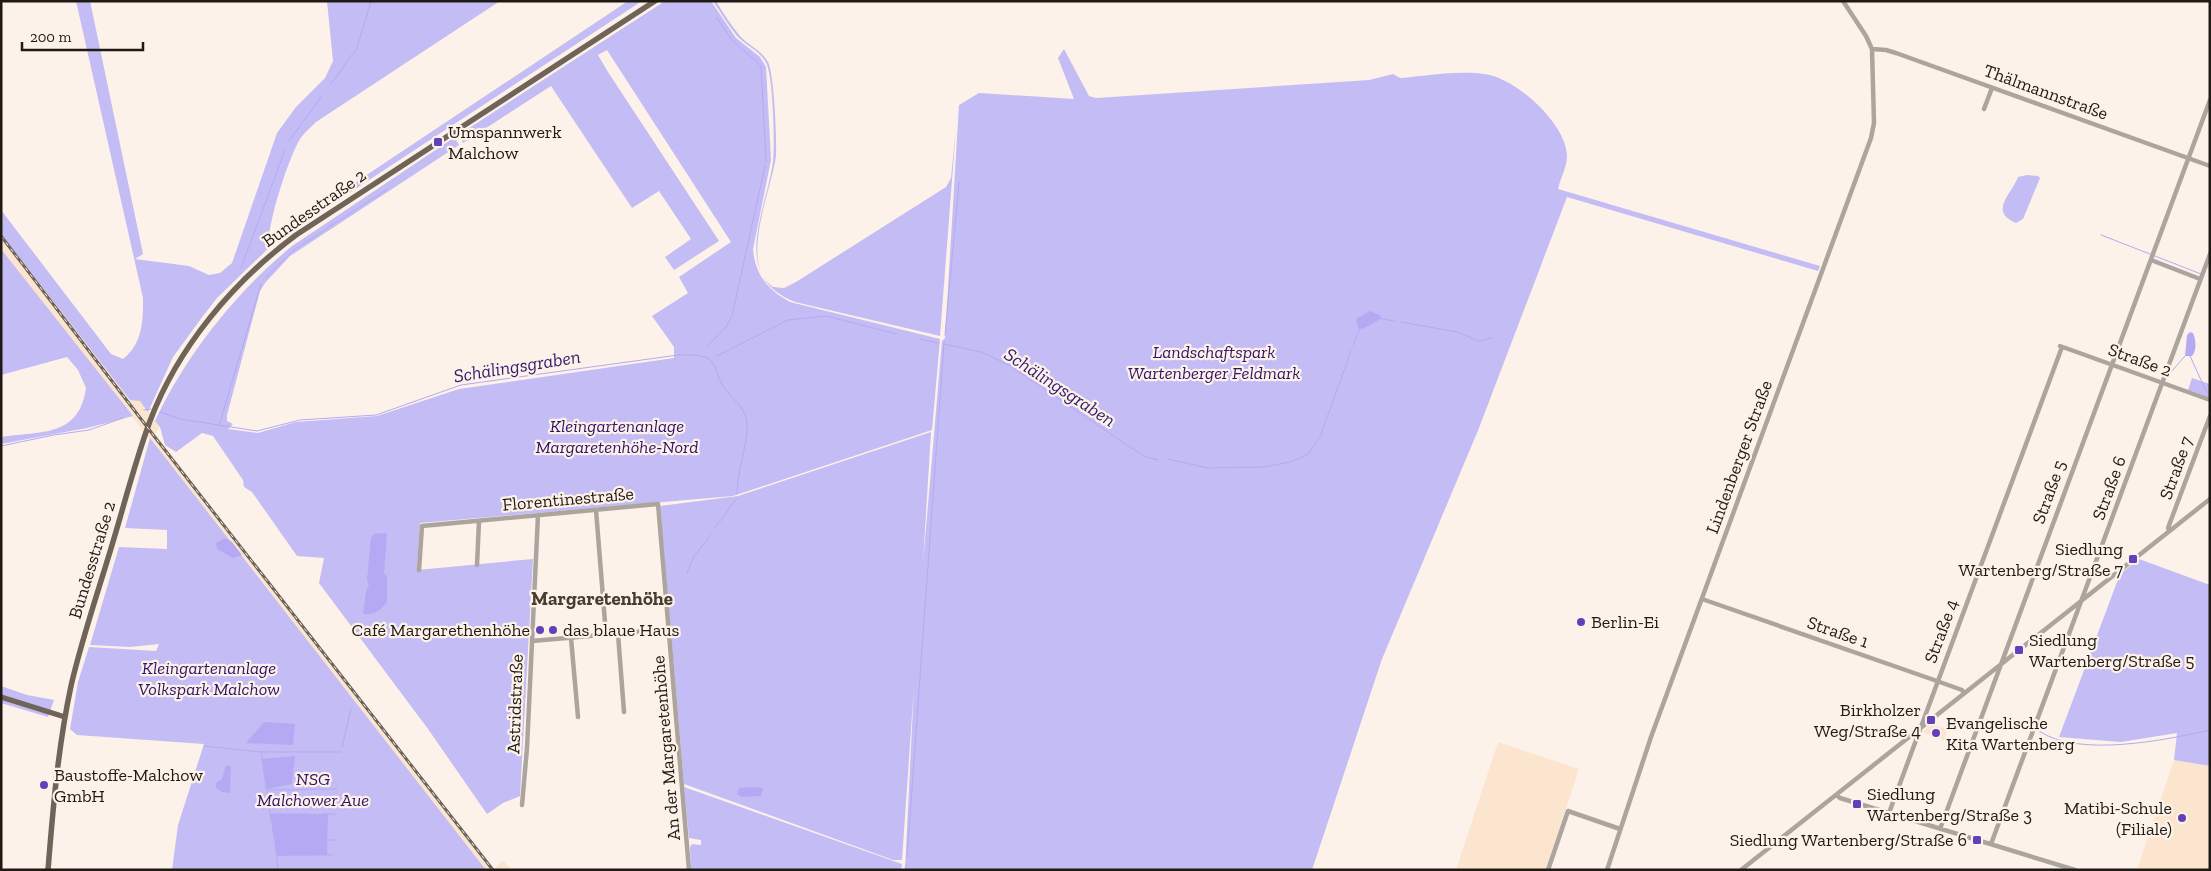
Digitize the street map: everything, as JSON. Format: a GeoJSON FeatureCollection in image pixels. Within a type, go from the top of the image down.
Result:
{"type":"FeatureCollection","features":[{"type":"Feature","properties":{"kind":"main road","name":"Bundesstraße 2"},"geometry":{"type":"LineString","coordinates":[[48,870],[57,768],[65,717],[77,663],[150,422],[174,370],[213,314],[256,269],[296,235],[655,1]]}},
{"type":"Feature","properties":{"kind":"main road"},"geometry":{"type":"LineString","coordinates":[[1,696],[65,717]]}},
{"type":"Feature","properties":{"kind":"street"},"geometry":{"type":"LineString","coordinates":[[1843,1],[1872,49]]}},
{"type":"Feature","properties":{"kind":"street","name":"Thälmannstraße"},"geometry":{"type":"LineString","coordinates":[[1872,49],[1886,50],[2210,166]]}},
{"type":"Feature","properties":{"kind":"street","name":"Lindenberger Straße"},"geometry":{"type":"LineString","coordinates":[[1606,870],[1651,737],[1871,138],[1874,123],[1872,49]]}},
{"type":"Feature","properties":{"kind":"street"},"geometry":{"type":"LineString","coordinates":[[1984,109],[1992,88]]}},
{"type":"Feature","properties":{"kind":"street","name":"Straße 5"},"geometry":{"type":"LineString","coordinates":[[1940,829],[2210,100]]}},
{"type":"Feature","properties":{"kind":"street","name":"Straße 6"},"geometry":{"type":"LineString","coordinates":[[1991,844],[2210,254]]}},
{"type":"Feature","properties":{"kind":"street"},"geometry":{"type":"LineString","coordinates":[[2151,260],[2200,279]]}},
{"type":"Feature","properties":{"kind":"street","name":"Straße 2"},"geometry":{"type":"LineString","coordinates":[[2061,347],[2210,400]]}},
{"type":"Feature","properties":{"kind":"street","name":"Straße 4"},"geometry":{"type":"LineString","coordinates":[[1889,813],[2061,347]]}},
{"type":"Feature","properties":{"kind":"street","name":"Straße 7"},"geometry":{"type":"LineString","coordinates":[[2170,530],[2168,528],[2210,416]]}},
{"type":"Feature","properties":{"kind":"street"},"geometry":{"type":"LineString","coordinates":[[1741,870],[2210,499]]}},
{"type":"Feature","properties":{"kind":"street","name":"Florentinestraße"},"geometry":{"type":"LineString","coordinates":[[419,570],[422,526],[658,504]]}},
{"type":"Feature","properties":{"kind":"street","name":"An der Margaretenhöhe"},"geometry":{"type":"LineString","coordinates":[[658,504],[689,870]]}},
{"type":"Feature","properties":{"kind":"street"},"geometry":{"type":"LineString","coordinates":[[596,510],[606,635]]}},
{"type":"Feature","properties":{"kind":"street","name":"Astridstraße"},"geometry":{"type":"LineString","coordinates":[[522,805],[527,762],[538,515]]}},
{"type":"Feature","properties":{"kind":"street","name":"Florentinestraße"},"geometry":{"type":"LineString","coordinates":[[477,565],[479,521]]}},
{"type":"Feature","properties":{"kind":"street","name":"Straße 1"},"geometry":{"type":"LineString","coordinates":[[1702,599],[1937,681],[1962,690],[1964,693]]}},
{"type":"Feature","properties":{"kind":"street"},"geometry":{"type":"LineString","coordinates":[[532,641],[670,629]]}},
{"type":"Feature","properties":{"kind":"street"},"geometry":{"type":"LineString","coordinates":[[618,634],[624,712]]}},
{"type":"Feature","properties":{"kind":"street"},"geometry":{"type":"LineString","coordinates":[[571,638],[578,717]]}},
{"type":"Feature","properties":{"kind":"street"},"geometry":{"type":"LineString","coordinates":[[1836,795],[1840,798],[2075,870]]}},
{"type":"Feature","properties":{"kind":"street"},"geometry":{"type":"LineString","coordinates":[[1548,870],[1568,811],[1620,829]]}},
{"type":"Feature","properties":{"kind":"shaded area"},"geometry":{"type":"Polygon","coordinates":[[[1,234],[130,400],[140,400],[160,427],[155,434],[494,869],[503,860],[511,870],[486,870],[1,249],[1,234]]]}},
{"type":"Feature","properties":{"kind":"shaded area"},"geometry":{"type":"Polygon","coordinates":[[[1370,311],[1381,316],[1379,320],[1362,329],[1358,327],[1356,319],[1370,311]]]}},
{"type":"Feature","properties":{"kind":"shaded area"},"geometry":{"type":"Polygon","coordinates":[[[2190,332],[2194,336],[2194,354],[2192,356],[2185,356],[2187,335],[2190,332]]]}},
{"type":"Feature","properties":{"kind":"shaded area"},"geometry":{"type":"Polygon","coordinates":[[[387,533],[384,574],[387,576],[387,602],[377,612],[363,614],[369,584],[367,580],[371,538],[374,534],[387,533]]]}},
{"type":"Feature","properties":{"kind":"shaded area"},"geometry":{"type":"Polygon","coordinates":[[[225,538],[232,542],[242,555],[233,558],[217,549],[216,543],[225,538]]]}},
{"type":"Feature","properties":{"kind":"shaded area"},"geometry":{"type":"Polygon","coordinates":[[[264,722],[295,724],[293,745],[246,743],[264,722]]]}},
{"type":"Feature","properties":{"kind":"shaded area"},"geometry":{"type":"Polygon","coordinates":[[[1931,724],[1948,729],[1944,740],[1922,732],[1931,724]]]}},
{"type":"Feature","properties":{"kind":"shaded area"},"geometry":{"type":"Polygon","coordinates":[[[1498,742],[1579,769],[1546,870],[1456,870],[1498,742]]]}},
{"type":"Feature","properties":{"kind":"shaded area"},"geometry":{"type":"Polygon","coordinates":[[[295,756],[292,784],[267,789],[262,759],[295,756]]]}},
{"type":"Feature","properties":{"kind":"shaded area","name":"Matibi-Schule (Filiale)"},"geometry":{"type":"Polygon","coordinates":[[[2174,760],[2210,766],[2210,870],[2137,870],[2174,760]]]}},
{"type":"Feature","properties":{"kind":"shaded area"},"geometry":{"type":"Polygon","coordinates":[[[226,765],[231,767],[230,793],[222,792],[216,788],[216,783],[222,779],[226,765]]]}},
{"type":"Feature","properties":{"kind":"shaded area"},"geometry":{"type":"Polygon","coordinates":[[[739,788],[763,788],[761,796],[742,797],[737,794],[739,788]]]}},
{"type":"Feature","properties":{"kind":"shaded area"},"geometry":{"type":"Polygon","coordinates":[[[270,814],[328,814],[327,855],[277,856],[270,814]]]}},
{"type":"Feature","properties":{"kind":"green space"},"geometry":{"type":"Polygon","coordinates":[[[76,1],[90,1],[143,254],[135,259],[189,266],[209,275],[220,273],[232,263],[277,133],[296,107],[325,78],[333,61],[327,1],[500,1],[316,122],[306,132],[300,139],[285,173],[272,218],[269,240],[628,1],[642,1],[276,241],[217,298],[203,316],[173,357],[148,412],[140,401],[130,400],[1,234],[1,210],[111,354],[123,359],[130,353],[135,346],[140,331],[143,315],[143,298],[76,1]]]}},
{"type":"Feature","properties":{"kind":"green space","name":"Kleingartenanlage Margaretenhöhe-Nord"},"geometry":{"type":"Polygon","coordinates":[[[665,1],[711,1],[736,38],[760,57],[766,67],[771,160],[753,249],[757,267],[764,281],[775,292],[790,302],[940,339],[932,430],[733,496],[420,523],[417,570],[533,559],[520,796],[503,803],[487,814],[428,729],[319,583],[324,558],[297,556],[252,492],[244,487],[243,480],[213,436],[202,433],[176,452],[165,445],[160,427],[155,421],[167,396],[197,349],[232,304],[271,264],[292,246],[452,139],[456,140],[459,145],[290,256],[265,283],[260,291],[227,415],[227,421],[233,424],[228,429],[258,433],[296,422],[377,416],[459,389],[674,358],[674,347],[652,316],[688,293],[679,277],[731,242],[607,50],[598,55],[719,241],[674,270],[665,257],[691,239],[659,191],[632,208],[551,86],[463,143],[460,137],[463,132],[665,1]]]}},
{"type":"Feature","properties":{"kind":"green space"},"geometry":{"type":"Polygon","coordinates":[[[713,1],[716,1],[740,36],[765,58],[768,62],[772,79],[775,107],[776,156],[760,225],[758,261],[763,276],[757,259],[757,241],[759,221],[773,162],[774,142],[770,76],[763,58],[737,36],[713,1]]]}},
{"type":"Feature","properties":{"kind":"green space","name":"Landschaftspark Wartenberger Feldmark"},"geometry":{"type":"Polygon","coordinates":[[[1064,49],[1089,96],[1096,98],[1369,80],[1393,74],[1400,78],[1464,73],[1496,77],[1524,93],[1537,104],[1558,130],[1565,143],[1567,156],[1558,189],[1820,266],[1818,271],[1567,197],[1479,428],[1382,659],[1312,870],[905,870],[914,686],[902,860],[893,860],[684,784],[660,506],[738,496],[931,432],[923,563],[942,341],[945,338],[959,105],[979,93],[1074,99],[1058,58],[1064,49]]]}},
{"type":"Feature","properties":{"kind":"green space"},"geometry":{"type":"Polygon","coordinates":[[[956,128],[940,336],[795,302],[775,291],[763,276],[773,287],[784,288],[946,187],[951,178],[956,128]]]}},
{"type":"Feature","properties":{"kind":"green space"},"geometry":{"type":"Polygon","coordinates":[[[2027,175],[2040,178],[2023,219],[2016,223],[2004,213],[2004,202],[2018,177],[2027,175]]]}},
{"type":"Feature","properties":{"kind":"green space"},"geometry":{"type":"Polygon","coordinates":[[[1,249],[133,416],[87,428],[1,444],[1,437],[44,432],[56,429],[67,423],[76,415],[82,404],[86,388],[78,370],[67,357],[1,375],[1,249]]]}},
{"type":"Feature","properties":{"kind":"green space"},"geometry":{"type":"Polygon","coordinates":[[[2192,378],[2210,384],[2210,398],[2188,390],[2192,378]]]}},
{"type":"Feature","properties":{"kind":"green space"},"geometry":{"type":"Polygon","coordinates":[[[150,438],[486,870],[172,870],[178,825],[204,744],[77,735],[70,729],[78,682],[89,647],[156,651],[159,644],[130,647],[90,645],[119,547],[167,549],[167,530],[125,528],[150,438]]]}},
{"type":"Feature","properties":{"kind":"green space"},"geometry":{"type":"Polygon","coordinates":[[[2139,559],[2210,585],[2210,766],[2174,760],[2177,733],[2121,742],[2059,737],[2120,574],[2139,559]]]}},
{"type":"Feature","properties":{"kind":"green space"},"geometry":{"type":"Polygon","coordinates":[[[1,686],[27,695],[54,700],[48,717],[1,703],[1,686]]]}},
{"type":"Feature","properties":{"kind":"green space"},"geometry":{"type":"Polygon","coordinates":[[[684,787],[902,864],[901,870],[691,870],[690,847],[692,844],[701,845],[701,840],[689,838],[684,787]]]}},
{"type":"Feature","properties":{"kind":"waterway"},"geometry":{"type":"LineString","coordinates":[[331,84],[357,48],[371,1]]}},
{"type":"Feature","properties":{"kind":"waterway"},"geometry":{"type":"LineString","coordinates":[[717,18],[732,40],[761,66],[766,161]]}},
{"type":"Feature","properties":{"kind":"waterway"},"geometry":{"type":"LineString","coordinates":[[289,141],[322,96]]}},
{"type":"Feature","properties":{"kind":"waterway"},"geometry":{"type":"LineString","coordinates":[[241,268],[285,150]]}},
{"type":"Feature","properties":{"kind":"waterway"},"geometry":{"type":"LineString","coordinates":[[707,347],[726,327],[732,316],[765,166]]}},
{"type":"Feature","properties":{"kind":"waterway"},"geometry":{"type":"LineString","coordinates":[[945,335],[959,182]]}},
{"type":"Feature","properties":{"kind":"waterway"},"geometry":{"type":"LineString","coordinates":[[266,277],[295,249],[386,190]]}},
{"type":"Feature","properties":{"kind":"waterway"},"geometry":{"type":"LineString","coordinates":[[2101,235],[2150,254]]}},
{"type":"Feature","properties":{"kind":"waterway"},"geometry":{"type":"LineString","coordinates":[[2155,256],[2201,274]]}},
{"type":"Feature","properties":{"kind":"waterway"},"geometry":{"type":"LineString","coordinates":[[219,426],[261,284]]}},
{"type":"Feature","properties":{"kind":"waterway","name":"Schälingsgraben"},"geometry":{"type":"LineString","coordinates":[[717,356],[788,320],[826,316],[897,334]]}},
{"type":"Feature","properties":{"kind":"waterway","name":"Schälingsgraben"},"geometry":{"type":"LineString","coordinates":[[1378,318],[1394,321]]}},
{"type":"Feature","properties":{"kind":"waterway","name":"Schälingsgraben"},"geometry":{"type":"LineString","coordinates":[[1401,322],[1457,332],[1479,341],[1491,338]]}},
{"type":"Feature","properties":{"kind":"waterway","name":"Schälingsgraben"},"geometry":{"type":"LineString","coordinates":[[1353,345],[1360,328]]}},
{"type":"Feature","properties":{"kind":"waterway","name":"Schälingsgraben"},"geometry":{"type":"LineString","coordinates":[[920,339],[939,343]]}},
{"type":"Feature","properties":{"kind":"waterway"},"geometry":{"type":"LineString","coordinates":[[907,858],[944,343]]}},
{"type":"Feature","properties":{"kind":"waterway","name":"Schälingsgraben"},"geometry":{"type":"LineString","coordinates":[[944,344],[981,352],[1009,365],[1127,445],[1146,457],[1158,460]]}},
{"type":"Feature","properties":{"kind":"waterway","name":"Schälingsgraben"},"geometry":{"type":"LineString","coordinates":[[1168,459],[1208,468],[1264,467],[1290,462],[1307,455],[1320,437],[1351,351]]}},
{"type":"Feature","properties":{"kind":"waterway","name":"Schälingsgraben"},"geometry":{"type":"LineString","coordinates":[[160,412],[180,419],[257,431],[300,420],[376,415],[461,385],[678,355],[706,357],[711,361],[726,391],[742,408],[746,419],[747,434],[737,494]]}},
{"type":"Feature","properties":{"kind":"waterway"},"geometry":{"type":"LineString","coordinates":[[2169,372],[2185,356]]}},
{"type":"Feature","properties":{"kind":"waterway"},"geometry":{"type":"LineString","coordinates":[[2190,356],[2206,391],[2210,394]]}},
{"type":"Feature","properties":{"kind":"waterway","name":"Schälingsgraben"},"geometry":{"type":"LineString","coordinates":[[144,410],[151,409]]}},
{"type":"Feature","properties":{"kind":"waterway","name":"Schälingsgraben"},"geometry":{"type":"LineString","coordinates":[[1,446],[89,430],[123,418]]}},
{"type":"Feature","properties":{"kind":"waterway"},"geometry":{"type":"LineString","coordinates":[[715,528],[737,498]]}},
{"type":"Feature","properties":{"kind":"waterway"},"geometry":{"type":"LineString","coordinates":[[687,573],[694,556],[711,535]]}},
{"type":"Feature","properties":{"kind":"waterway"},"geometry":{"type":"LineString","coordinates":[[342,747],[351,709]]}},
{"type":"Feature","properties":{"kind":"waterway"},"geometry":{"type":"LineString","coordinates":[[2039,731],[2056,739],[2076,744],[2099,745],[2147,742],[2210,730]]}},
{"type":"Feature","properties":{"kind":"waterway"},"geometry":{"type":"LineString","coordinates":[[204,746],[261,752],[341,752]]}},
{"type":"Feature","properties":{"kind":"waterway"},"geometry":{"type":"LineString","coordinates":[[261,752],[271,820]]}},
{"type":"Feature","properties":{"kind":"waterway"},"geometry":{"type":"LineString","coordinates":[[268,790],[337,789]]}},
{"type":"Feature","properties":{"kind":"waterway"},"geometry":{"type":"LineString","coordinates":[[272,814],[308,814]]}},
{"type":"Feature","properties":{"kind":"waterway"},"geometry":{"type":"LineString","coordinates":[[322,814],[336,814]]}},
{"type":"Feature","properties":{"kind":"waterway"},"geometry":{"type":"LineString","coordinates":[[272,824],[274,837]]}},
{"type":"Feature","properties":{"kind":"waterway"},"geometry":{"type":"LineString","coordinates":[[328,840],[335,840]]}},
{"type":"Feature","properties":{"kind":"waterway"},"geometry":{"type":"LineString","coordinates":[[275,841],[278,870]]}},
{"type":"Feature","properties":{"kind":"waterway"},"geometry":{"type":"LineString","coordinates":[[301,855],[333,855]]}},
{"type":"Feature","properties":{"kind":"waterway"},"geometry":{"type":"LineString","coordinates":[[906,864],[906,870]]}},
{"type":"Feature","properties":{"kind":"railway"},"geometry":{"type":"LineString","coordinates":[[1,236],[154,436],[493,870]]}},
{"type":"Feature","properties":{"kind":"place","name":"Umspannwerk Malchow"},"geometry":{"type":"Point","coordinates":[438,142]}},
{"type":"Feature","properties":{"kind":"place","name":"Siedlung Wartenberg/Straße 7"},"geometry":{"type":"Point","coordinates":[2133,559]}},
{"type":"Feature","properties":{"kind":"place","name":"Berlin-Ei"},"geometry":{"type":"Point","coordinates":[1581,622]}},
{"type":"Feature","properties":{"kind":"place","name":"Café Margarethenhöhe"},"geometry":{"type":"Point","coordinates":[540,630]}},
{"type":"Feature","properties":{"kind":"place","name":"das blaue Haus"},"geometry":{"type":"Point","coordinates":[553,630]}},
{"type":"Feature","properties":{"kind":"place","name":"Siedlung Wartenberg/Straße 5"},"geometry":{"type":"Point","coordinates":[2019,650]}},
{"type":"Feature","properties":{"kind":"place","name":"Birkholzer Weg/Straße 4"},"geometry":{"type":"Point","coordinates":[1931,720]}},
{"type":"Feature","properties":{"kind":"place","name":"Evangelische Kita Wartenberg"},"geometry":{"type":"Point","coordinates":[1936,733]}},
{"type":"Feature","properties":{"kind":"place","name":"Baustoffe-Malchow GmbH"},"geometry":{"type":"Point","coordinates":[44,785]}},
{"type":"Feature","properties":{"kind":"place","name":"Siedlung Wartenberg/Straße 3"},"geometry":{"type":"Point","coordinates":[1857,804]}},
{"type":"Feature","properties":{"kind":"place","name":"Matibi-Schule (Filiale)"},"geometry":{"type":"Point","coordinates":[2182,818]}},
{"type":"Feature","properties":{"kind":"place","name":"Siedlung Wartenberg/Straße 6"},"geometry":{"type":"Point","coordinates":[1977,840]}},
{"type":"Feature","properties":{"kind":"district","name":"Margaretenhöhe"},"geometry":{"type":"Point","coordinates":[602,598]}},
{"type":"Feature","properties":{"kind":"park label","name":"Kleingartenanlage Volkspark Malchow"},"geometry":{"type":"Point","coordinates":[209,678]}},
{"type":"Feature","properties":{"kind":"park label","name":"NSG Malchower Aue"},"geometry":{"type":"Point","coordinates":[313,790]}}]}
